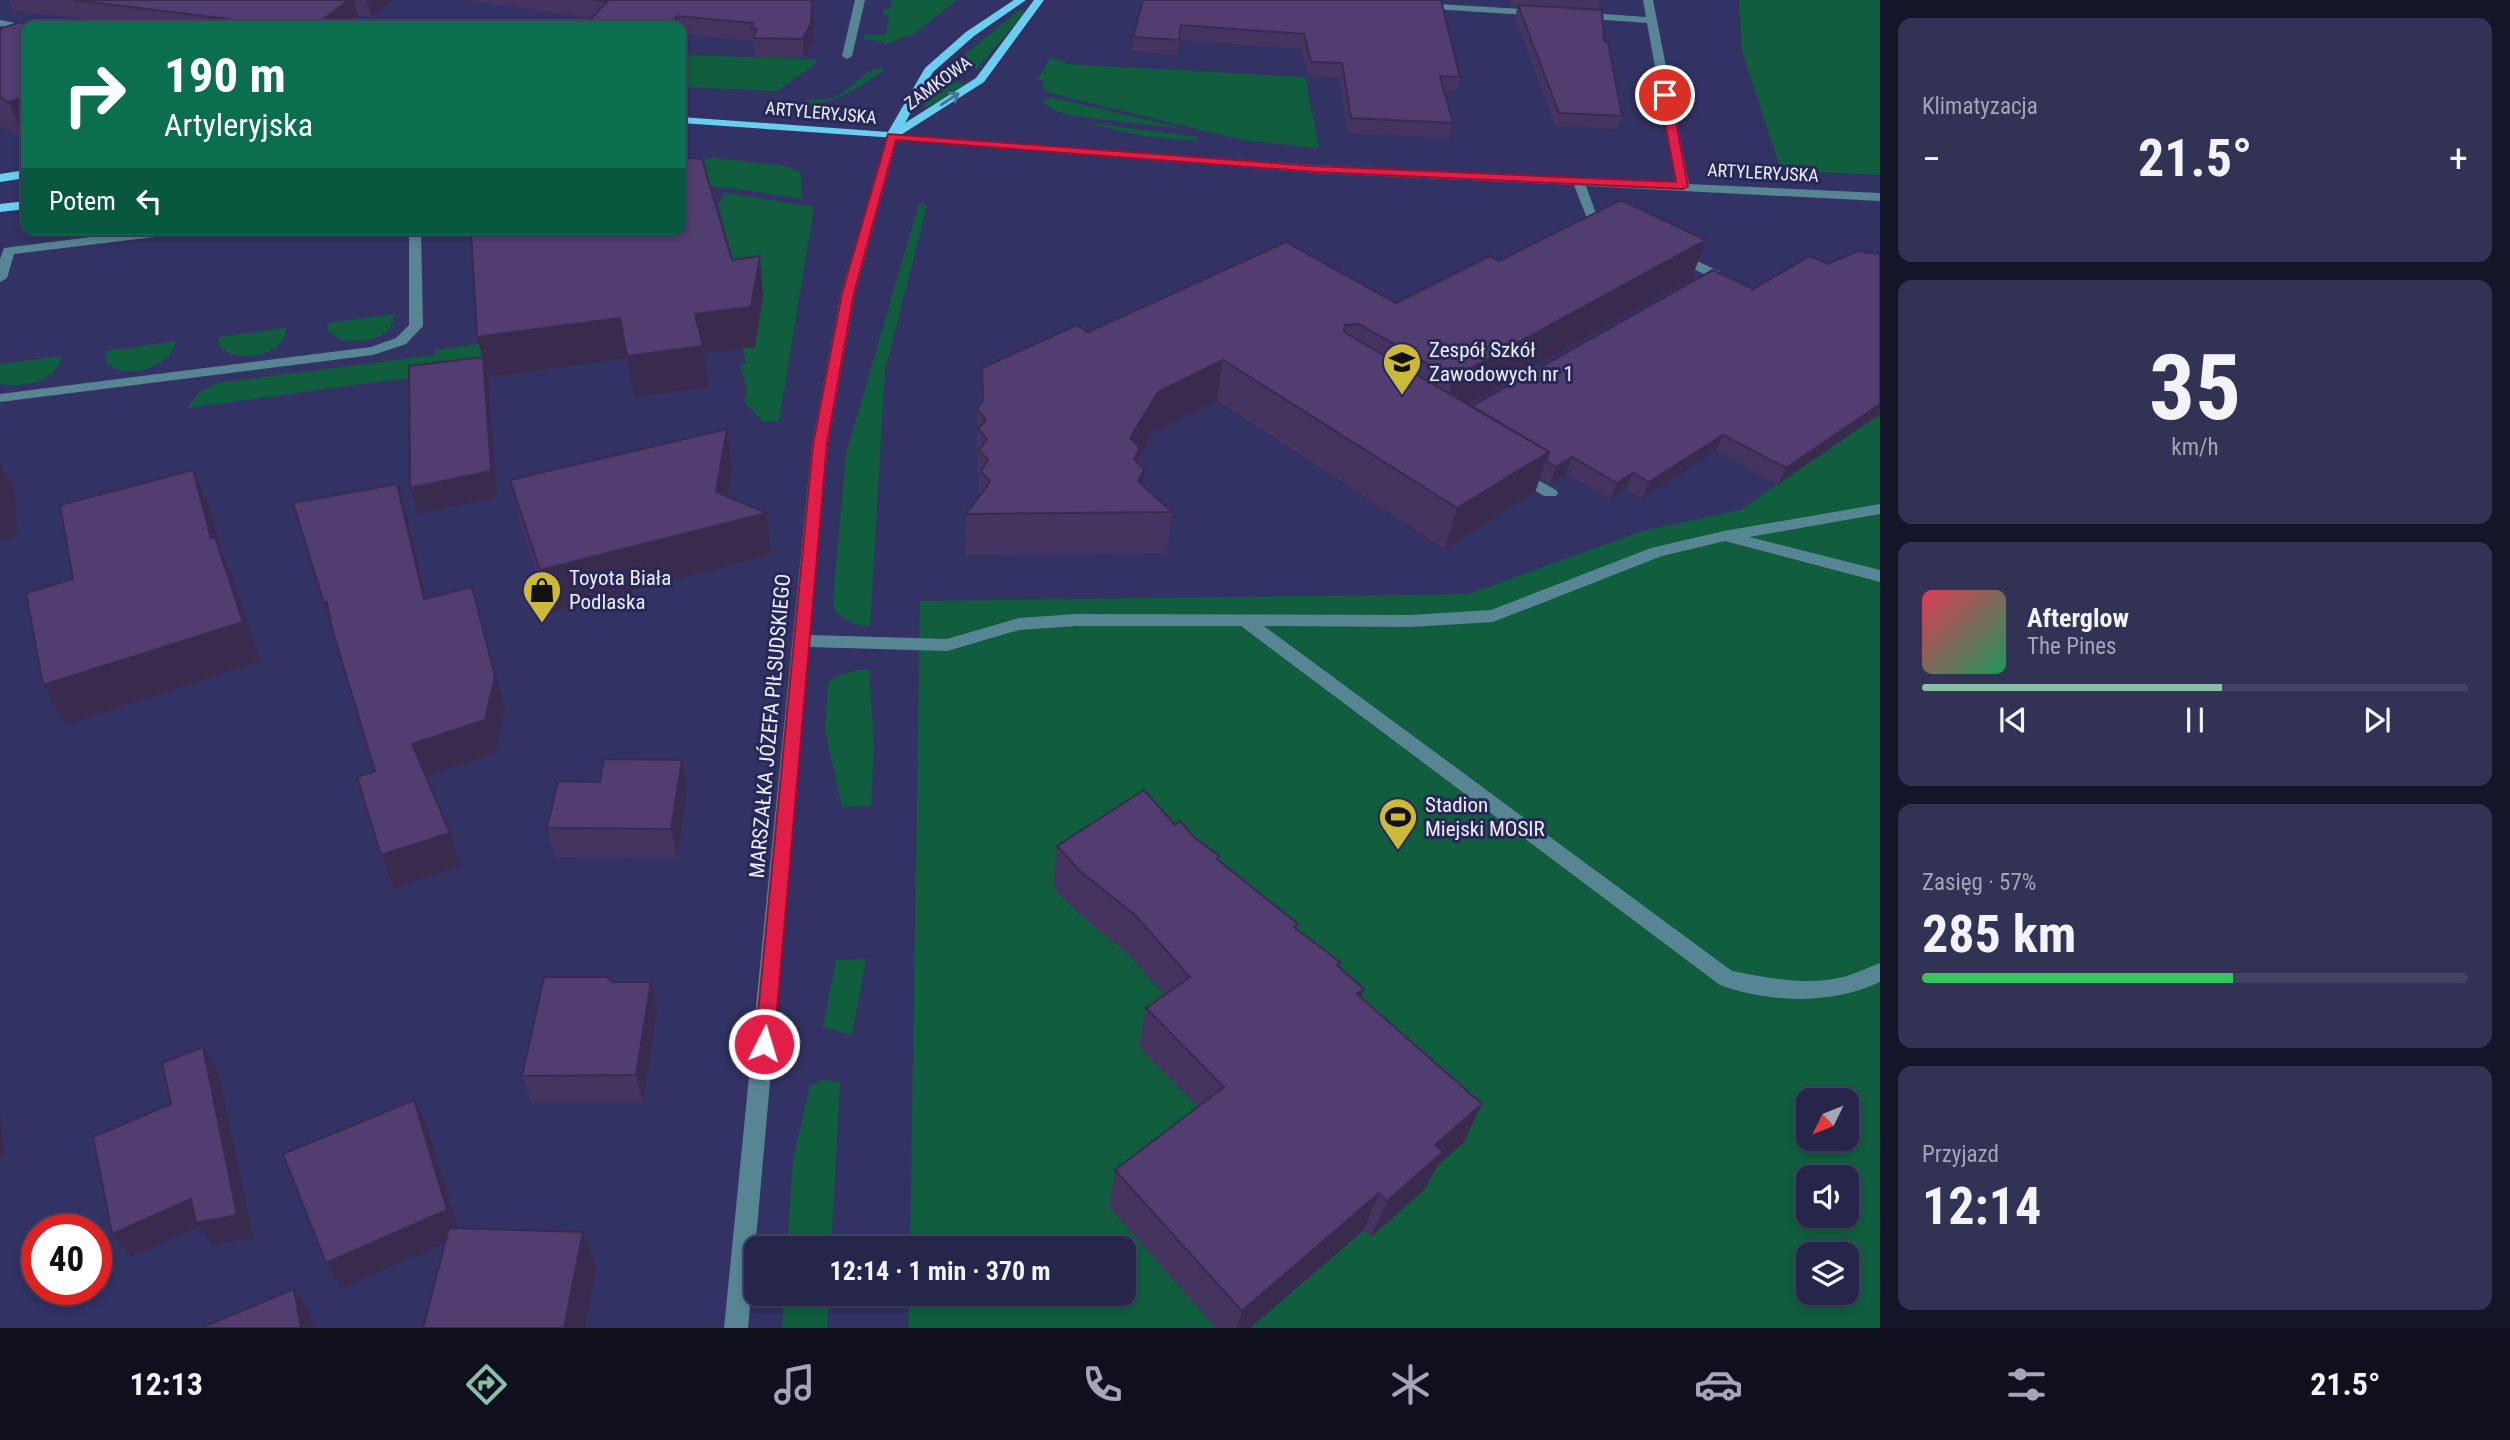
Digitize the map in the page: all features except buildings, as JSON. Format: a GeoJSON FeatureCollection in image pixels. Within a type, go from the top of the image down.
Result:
{"type":"FeatureCollection","features":[{"type":"Feature","properties":{"kind":"main road","name":"ZAMKOWA"},"geometry":{"type":"LineString","coordinates":[[892,136],[929,70],[970,34],[1021,0]]}},
{"type":"Feature","properties":{"kind":"main road","name":"ZAMKOWA"},"geometry":{"type":"LineString","coordinates":[[892,136],[980,80],[1039,0]]}},
{"type":"Feature","properties":{"kind":"main road","name":"ARTYLERYJSKA"},"geometry":{"type":"LineString","coordinates":[[686,120],[892,136]]}},
{"type":"Feature","properties":{"kind":"main road"},"geometry":{"type":"LineString","coordinates":[[0,178],[21,175]]}},
{"type":"Feature","properties":{"kind":"main road"},"geometry":{"type":"LineString","coordinates":[[0,208],[21,206]]}},
{"type":"Feature","properties":{"kind":"street"},"geometry":{"type":"LineString","coordinates":[[847,56],[860,0]]}},
{"type":"Feature","properties":{"kind":"street"},"geometry":{"type":"LineString","coordinates":[[1648,0],[1683,186]]}},
{"type":"Feature","properties":{"kind":"street"},"geometry":{"type":"LineString","coordinates":[[1414,5],[1554,14]]}},
{"type":"Feature","properties":{"kind":"street"},"geometry":{"type":"LineString","coordinates":[[1568,15],[1651,20]]}},
{"type":"Feature","properties":{"kind":"street"},"geometry":{"type":"LineString","coordinates":[[0,23],[21,25]]}},
{"type":"Feature","properties":{"kind":"street","name":"ARTYLERYJSKA"},"geometry":{"type":"LineString","coordinates":[[892,136],[1302,168],[1880,197]]}},
{"type":"Feature","properties":{"kind":"street","name":"MARSZAŁKA JÓZEFA PIŁSUDSKIEGO"},"geometry":{"type":"LineString","coordinates":[[736,1328],[820,444],[848,293],[892,136]]}},
{"type":"Feature","properties":{"kind":"street"},"geometry":{"type":"LineString","coordinates":[[1578,181],[1590,213],[1627,231]]}},
{"type":"Feature","properties":{"kind":"street"},"geometry":{"type":"LineString","coordinates":[[0,278],[9,251],[122,235]]}},
{"type":"Feature","properties":{"kind":"street"},"geometry":{"type":"LineString","coordinates":[[0,398],[373,351],[401,341],[416,326],[415,235]]}},
{"type":"Feature","properties":{"kind":"street"},"geometry":{"type":"LineString","coordinates":[[1664,250],[1714,274],[1690,287]]}},
{"type":"Feature","properties":{"kind":"street"},"geometry":{"type":"LineString","coordinates":[[1507,467],[1550,493]]}},
{"type":"Feature","properties":{"kind":"street"},"geometry":{"type":"LineString","coordinates":[[800,641],[947,645],[1019,624],[1076,620],[1410,621],[1493,616],[1657,552],[1724,536],[1880,509]]}},
{"type":"Feature","properties":{"kind":"street"},"geometry":{"type":"LineString","coordinates":[[1724,536],[1880,576]]}},
{"type":"Feature","properties":{"kind":"street"},"geometry":{"type":"LineString","coordinates":[[1245,621],[1727,979],[1793,991],[1826,990],[1861,983],[1880,972]]}},
{"type":"Feature","properties":{"kind":"green space"},"geometry":{"type":"Polygon","coordinates":[[[892,0],[957,0],[915,33],[884,45],[885,42],[863,39],[864,35],[886,34],[889,16],[882,14],[883,9],[890,9],[892,0]]]}},
{"type":"Feature","properties":{"kind":"green space"},"geometry":{"type":"Polygon","coordinates":[[[1739,0],[1880,0],[1880,175],[1781,170],[1742,51],[1739,0]]]}},
{"type":"Feature","properties":{"kind":"green space"},"geometry":{"type":"Polygon","coordinates":[[[1019,10],[1024,13],[977,69],[952,65],[1019,10]]]}},
{"type":"Feature","properties":{"kind":"green space"},"geometry":{"type":"Polygon","coordinates":[[[686,55],[817,59],[815,64],[777,91],[686,87],[686,55]]]}},
{"type":"Feature","properties":{"kind":"green space"},"geometry":{"type":"Polygon","coordinates":[[[1051,57],[1067,64],[1305,77],[1319,148],[1242,140],[1050,93],[1042,87],[1045,81],[1037,80],[1051,57]]]}},
{"type":"Feature","properties":{"kind":"green space"},"geometry":{"type":"Polygon","coordinates":[[[885,69],[842,96],[818,104],[792,106],[837,96],[869,72],[885,69]]]}},
{"type":"Feature","properties":{"kind":"green space"},"geometry":{"type":"Polygon","coordinates":[[[935,78],[965,84],[940,102],[924,107],[920,94],[935,78]]]}},
{"type":"Feature","properties":{"kind":"green space"},"geometry":{"type":"Polygon","coordinates":[[[1051,97],[1185,129],[1073,116],[1054,110],[1042,101],[1051,97]]]}},
{"type":"Feature","properties":{"kind":"green space"},"geometry":{"type":"Polygon","coordinates":[[[1083,122],[1197,137],[1196,141],[1143,136],[1083,122]]]}},
{"type":"Feature","properties":{"kind":"green space"},"geometry":{"type":"Polygon","coordinates":[[[713,158],[781,165],[796,170],[801,175],[802,199],[686,184],[686,162],[713,158]]]}},
{"type":"Feature","properties":{"kind":"green space"},"geometry":{"type":"Polygon","coordinates":[[[726,193],[814,207],[779,421],[763,422],[744,401],[747,389],[740,365],[746,363],[743,348],[755,347],[718,204],[726,193]]]}},
{"type":"Feature","properties":{"kind":"green space"},"geometry":{"type":"Polygon","coordinates":[[[919,203],[927,206],[885,370],[870,626],[854,624],[835,612],[833,600],[846,454],[919,203]]]}},
{"type":"Feature","properties":{"kind":"green space"},"geometry":{"type":"Polygon","coordinates":[[[394,314],[393,323],[375,338],[341,340],[327,330],[328,323],[394,314]]]}},
{"type":"Feature","properties":{"kind":"green space"},"geometry":{"type":"Polygon","coordinates":[[[286,328],[284,338],[278,346],[258,355],[234,354],[225,351],[218,344],[219,337],[286,328]]]}},
{"type":"Feature","properties":{"kind":"green space"},"geometry":{"type":"Polygon","coordinates":[[[176,341],[165,358],[146,369],[125,371],[106,362],[107,351],[176,341]]]}},
{"type":"Feature","properties":{"kind":"green space"},"geometry":{"type":"Polygon","coordinates":[[[486,343],[514,358],[515,373],[489,376],[487,367],[187,408],[198,393],[217,383],[435,355],[435,350],[486,343]]]}},
{"type":"Feature","properties":{"kind":"green space"},"geometry":{"type":"Polygon","coordinates":[[[62,356],[59,365],[46,377],[28,384],[0,384],[0,364],[62,356]]]}},
{"type":"Feature","properties":{"kind":"green space","name":"Stadion Miejski MOSIR"},"geometry":{"type":"Polygon","coordinates":[[[1880,414],[1880,1328],[908,1328],[909,1306],[1136,1306],[1136,1236],[910,1236],[920,601],[1469,594],[1642,531],[1740,510],[1880,414]]]}},
{"type":"Feature","properties":{"kind":"green space"},"geometry":{"type":"Polygon","coordinates":[[[869,669],[874,747],[871,806],[842,807],[825,730],[828,683],[842,674],[869,669]]]}},
{"type":"Feature","properties":{"kind":"green space"},"geometry":{"type":"Polygon","coordinates":[[[866,959],[852,1035],[823,1027],[836,960],[866,959]]]}},
{"type":"Feature","properties":{"kind":"green space"},"geometry":{"type":"Polygon","coordinates":[[[822,1080],[840,1082],[832,1236],[788,1236],[793,1160],[810,1086],[822,1080]]]}},
{"type":"Feature","properties":{"kind":"green space"},"geometry":{"type":"Polygon","coordinates":[[[783,1306],[828,1306],[827,1328],[782,1328],[783,1306]]]}},
{"type":"Feature","properties":{"kind":"place","name":"Zespół Szkół Zawodowych nr 1"},"geometry":{"type":"Point","coordinates":[1402,396]}},
{"type":"Feature","properties":{"kind":"place","name":"Toyota Biała Podlaska"},"geometry":{"type":"Point","coordinates":[542,624]}},
{"type":"Feature","properties":{"kind":"place","name":"Stadion Miejski MOSIR"},"geometry":{"type":"Point","coordinates":[1398,851]}},
{"type":"Feature","properties":{"kind":"route"},"geometry":{"type":"LineString","coordinates":[[764,1044],[804,590],[820,444],[848,293],[892,136],[1315,169],[1683,186],[1665,95]]}}]}
